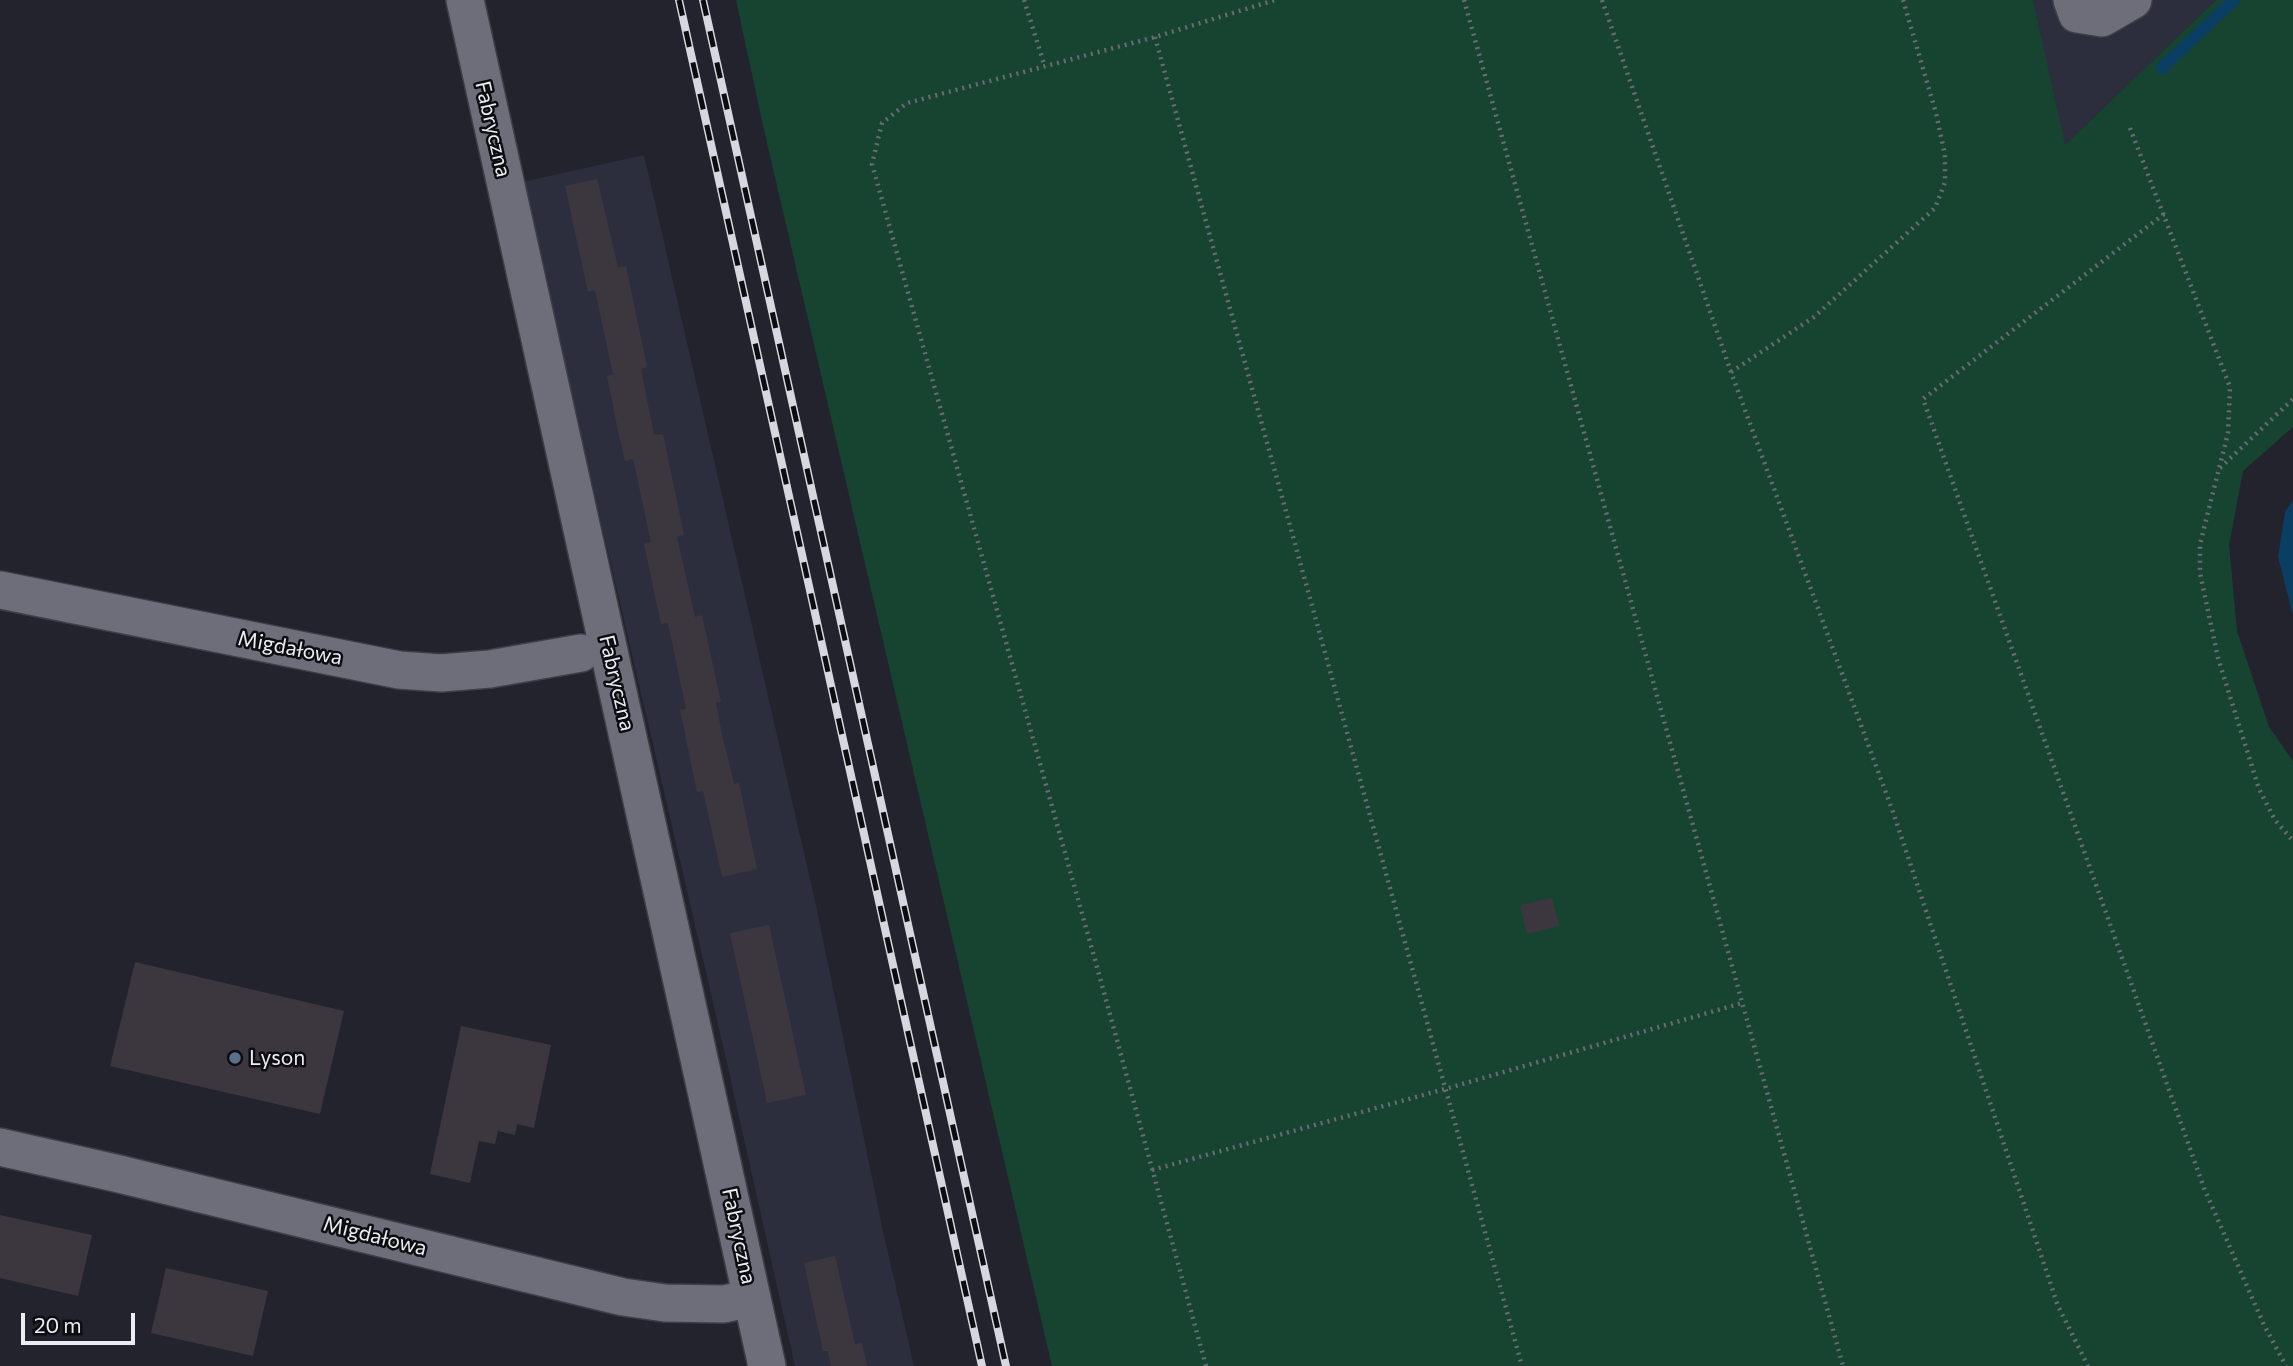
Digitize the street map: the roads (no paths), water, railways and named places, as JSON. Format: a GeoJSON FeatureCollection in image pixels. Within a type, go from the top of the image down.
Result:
{"type":"FeatureCollection","features":[{"type":"Feature","properties":{"kind":"street","name":"Fabryczna"},"geometry":{"type":"LineString","coordinates":[[465,0],[767,1366]]}},
{"type":"Feature","properties":{"kind":"street"},"geometry":{"type":"LineString","coordinates":[[2072,0],[2077,14],[2102,18],[2133,0]]}},
{"type":"Feature","properties":{"kind":"street","name":"Migdałowa"},"geometry":{"type":"LineString","coordinates":[[0,590],[399,670],[441,673],[490,669],[581,653]]}},
{"type":"Feature","properties":{"kind":"street","name":"Migdałowa"},"geometry":{"type":"LineString","coordinates":[[0,1147],[623,1297],[664,1303],[724,1304],[752,1298]]}},
{"type":"Feature","properties":{"kind":"water"},"geometry":{"type":"Polygon","coordinates":[[[2293,500],[2293,615],[2278,557],[2285,512],[2293,500]]]}},
{"type":"Feature","properties":{"kind":"waterway"},"geometry":{"type":"LineString","coordinates":[[2162,68],[2234,0]]}},
{"type":"Feature","properties":{"kind":"railway"},"geometry":{"type":"LineString","coordinates":[[679,0],[982,1366]]}},
{"type":"Feature","properties":{"kind":"railway"},"geometry":{"type":"LineString","coordinates":[[703,0],[1006,1366]]}},
{"type":"Feature","properties":{"kind":"place","name":"Lyson"},"geometry":{"type":"Point","coordinates":[235,1058]}}]}
